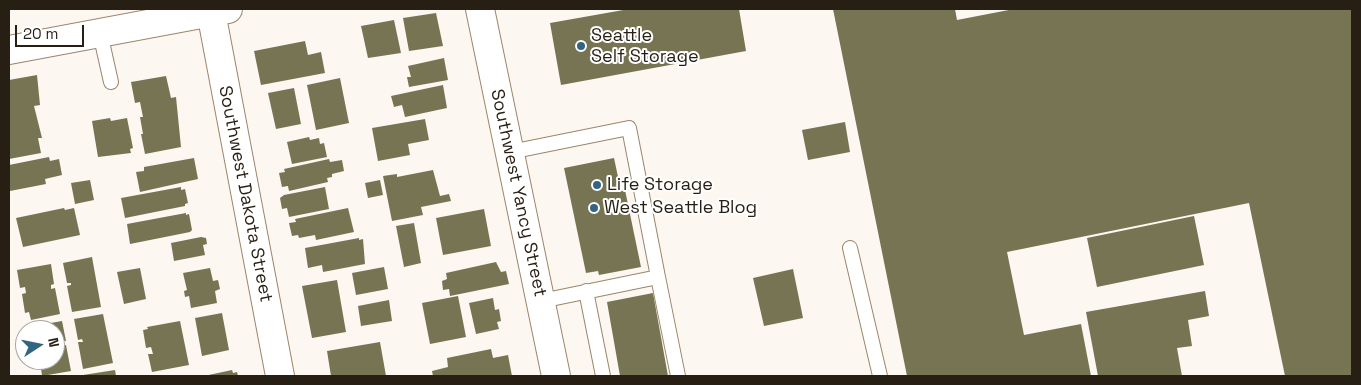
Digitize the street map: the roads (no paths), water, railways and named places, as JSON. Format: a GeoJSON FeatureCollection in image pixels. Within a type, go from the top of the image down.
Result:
{"type":"FeatureCollection","features":[{"type":"Feature","properties":{"kind":"street","name":"Southwest Yancy Street"},"geometry":{"type":"LineString","coordinates":[[480,9],[556,376]]}},
{"type":"Feature","properties":{"kind":"street"},"geometry":{"type":"LineString","coordinates":[[9,50],[219,10]]}},
{"type":"Feature","properties":{"kind":"street","name":"Southwest Dakota Street"},"geometry":{"type":"LineString","coordinates":[[219,10],[280,376]]}},
{"type":"Feature","properties":{"kind":"lane"},"geometry":{"type":"LineString","coordinates":[[100,33],[111,82]]}},
{"type":"Feature","properties":{"kind":"lane"},"geometry":{"type":"LineString","coordinates":[[510,152],[630,128],[678,376]]}},
{"type":"Feature","properties":{"kind":"lane"},"geometry":{"type":"LineString","coordinates":[[850,248],[880,376]]}},
{"type":"Feature","properties":{"kind":"lane"},"geometry":{"type":"LineString","coordinates":[[540,301],[658,277]]}},
{"type":"Feature","properties":{"kind":"lane"},"geometry":{"type":"LineString","coordinates":[[586,292],[603,376]]}},
{"type":"Feature","properties":{"kind":"place","name":"Seattle Self Storage"},"geometry":{"type":"Point","coordinates":[581,46]}},
{"type":"Feature","properties":{"kind":"place","name":"Life Storage"},"geometry":{"type":"Point","coordinates":[597,185]}},
{"type":"Feature","properties":{"kind":"place","name":"West Seattle Blog"},"geometry":{"type":"Point","coordinates":[594,208]}}]}
